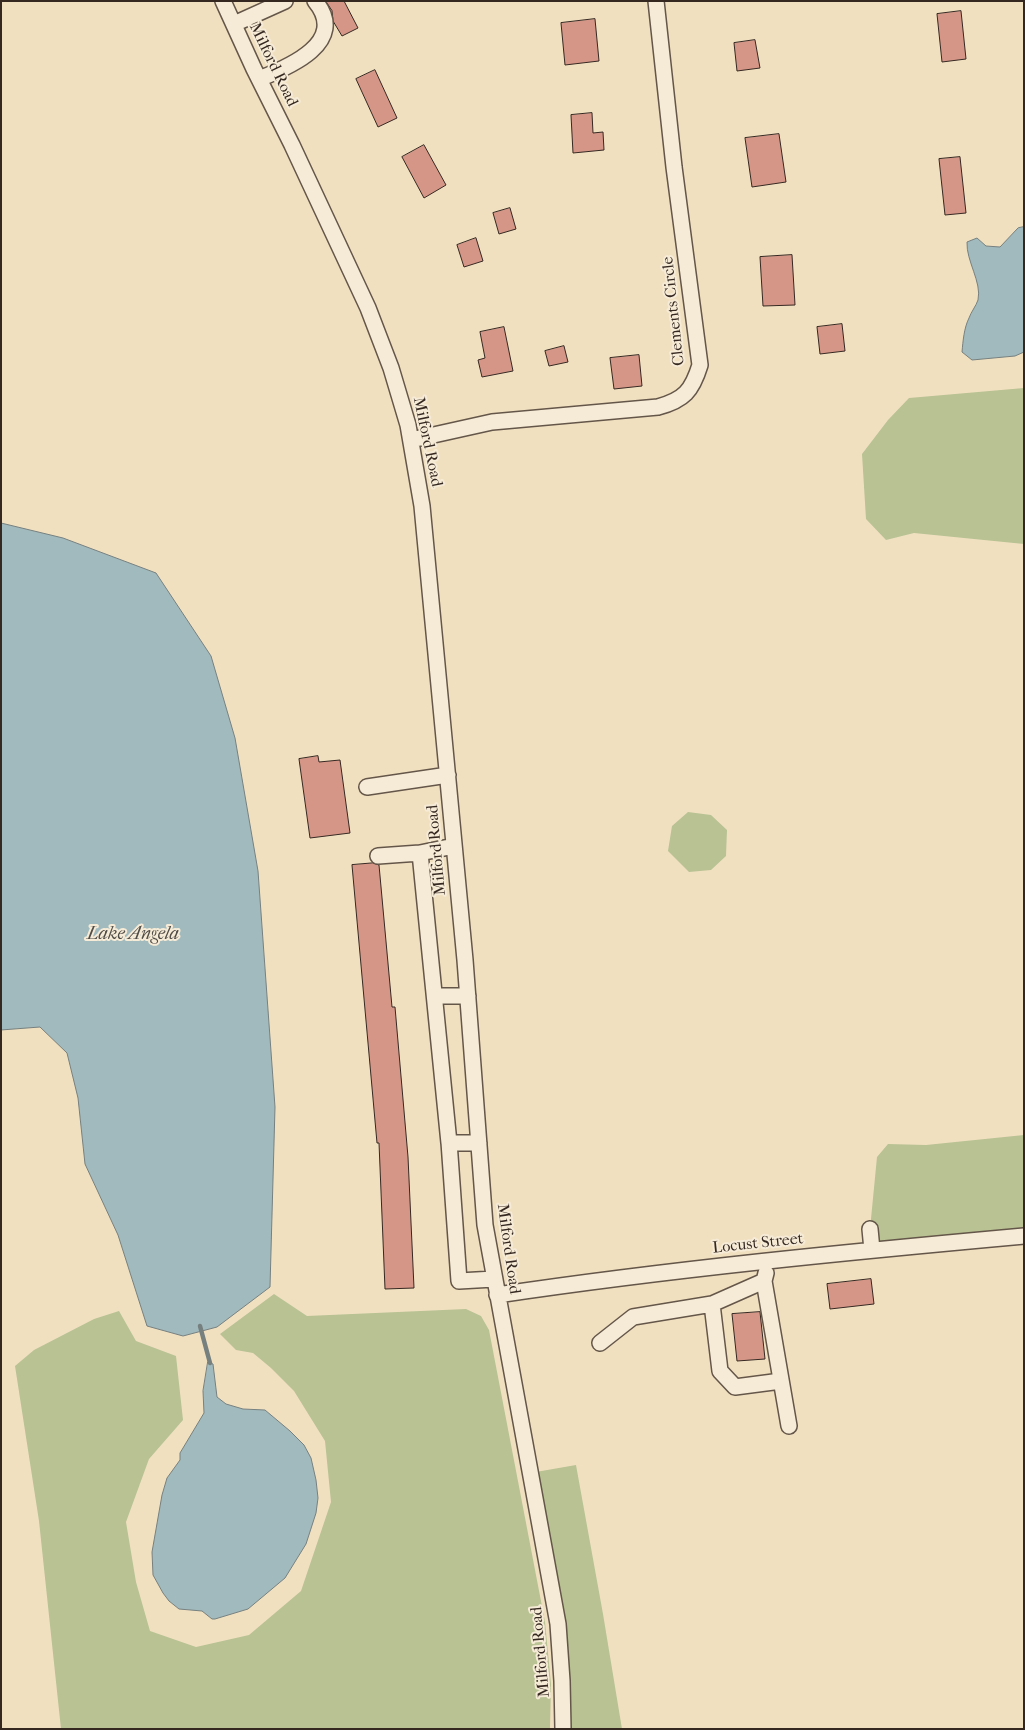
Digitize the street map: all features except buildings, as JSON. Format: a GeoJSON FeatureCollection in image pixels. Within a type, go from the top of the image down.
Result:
{"type":"FeatureCollection","features":[{"type":"Feature","properties":{"kind":"street","name":"Milford Road"},"geometry":{"type":"LineString","coordinates":[[224,1],[368,308],[391,368],[411,440],[422,506],[448,775],[468,996],[485,1225],[558,1624],[563,1729]]}},
{"type":"Feature","properties":{"kind":"street"},"geometry":{"type":"LineString","coordinates":[[234,24],[285,1]]}},
{"type":"Feature","properties":{"kind":"street"},"geometry":{"type":"LineString","coordinates":[[259,79],[291,66],[315,48],[324,35],[324,18],[315,1]]}},
{"type":"Feature","properties":{"kind":"street","name":"Clements Circle"},"geometry":{"type":"LineString","coordinates":[[411,440],[492,422],[658,407],[673,403],[691,389],[700,365],[674,167],[656,1]]}},
{"type":"Feature","properties":{"kind":"street"},"geometry":{"type":"LineString","coordinates":[[367,786],[448,775]]}},
{"type":"Feature","properties":{"kind":"street"},"geometry":{"type":"LineString","coordinates":[[378,856],[420,853],[454,846]]}},
{"type":"Feature","properties":{"kind":"street"},"geometry":{"type":"LineString","coordinates":[[420,853],[449,1142],[459,1281],[494,1280]]}},
{"type":"Feature","properties":{"kind":"street"},"geometry":{"type":"LineString","coordinates":[[435,996],[468,996]]}},
{"type":"Feature","properties":{"kind":"street"},"geometry":{"type":"LineString","coordinates":[[449,1142],[479,1143]]}},
{"type":"Feature","properties":{"kind":"street"},"geometry":{"type":"LineString","coordinates":[[870,1229],[872,1250]]}},
{"type":"Feature","properties":{"kind":"street","name":"Locust Street"},"geometry":{"type":"LineString","coordinates":[[497,1295],[610,1278],[767,1260],[1024,1236]]}},
{"type":"Feature","properties":{"kind":"street"},"geometry":{"type":"LineString","coordinates":[[767,1260],[764,1281],[789,1426]]}},
{"type":"Feature","properties":{"kind":"street"},"geometry":{"type":"LineString","coordinates":[[600,1343],[633,1317],[712,1304],[764,1281]]}},
{"type":"Feature","properties":{"kind":"street"},"geometry":{"type":"LineString","coordinates":[[712,1304],[720,1371],[735,1387],[781,1381]]}},
{"type":"Feature","properties":{"kind":"green space"},"geometry":{"type":"Polygon","coordinates":[[[1024,388],[1024,544],[914,533],[886,540],[866,519],[862,454],[888,420],[909,398],[1024,388]]]}},
{"type":"Feature","properties":{"kind":"green space"},"geometry":{"type":"Polygon","coordinates":[[[688,812],[711,815],[727,830],[726,856],[711,870],[689,872],[668,851],[672,826],[688,812]]]}},
{"type":"Feature","properties":{"kind":"green space"},"geometry":{"type":"Polygon","coordinates":[[[1024,1135],[1024,1236],[872,1250],[870,1229],[877,1157],[888,1144],[926,1145],[1024,1135]]]}},
{"type":"Feature","properties":{"kind":"green space"},"geometry":{"type":"Polygon","coordinates":[[[274,1294],[307,1316],[466,1309],[481,1316],[489,1330],[545,1622],[551,1684],[550,1729],[61,1729],[39,1521],[15,1366],[34,1350],[94,1319],[119,1311],[136,1341],[176,1356],[183,1420],[149,1459],[126,1522],[136,1582],[150,1631],[196,1647],[249,1635],[301,1591],[331,1502],[325,1441],[294,1391],[253,1353],[236,1350],[220,1334],[274,1294]]]}},
{"type":"Feature","properties":{"kind":"green space"},"geometry":{"type":"Polygon","coordinates":[[[576,1465],[622,1729],[563,1729],[564,1724],[530,1473],[576,1465]]]}},
{"type":"Feature","properties":{"kind":"water"},"geometry":{"type":"Polygon","coordinates":[[[1024,227],[1024,352],[1015,356],[972,360],[962,352],[966,326],[978,300],[979,293],[967,249],[967,242],[977,238],[986,246],[1000,247],[1018,228],[1024,227]]]}},
{"type":"Feature","properties":{"kind":"water","name":"Lake Angela"},"geometry":{"type":"Polygon","coordinates":[[[1,523],[63,538],[156,573],[211,656],[235,738],[258,871],[275,1107],[270,1287],[217,1327],[183,1336],[147,1326],[118,1235],[85,1164],[78,1098],[67,1053],[40,1027],[1,1030],[1,523]]]}},
{"type":"Feature","properties":{"kind":"water"},"geometry":{"type":"Polygon","coordinates":[[[208,1362],[213,1364],[217,1397],[226,1404],[243,1409],[265,1410],[304,1445],[311,1458],[318,1498],[316,1513],[306,1544],[285,1578],[248,1609],[215,1619],[212,1619],[202,1611],[179,1609],[169,1601],[153,1575],[152,1552],[162,1495],[167,1478],[180,1460],[180,1453],[204,1413],[203,1391],[208,1362]]]}},
{"type":"Feature","properties":{"kind":"waterway"},"geometry":{"type":"LineString","coordinates":[[200,1326],[210,1363]]}}]}
